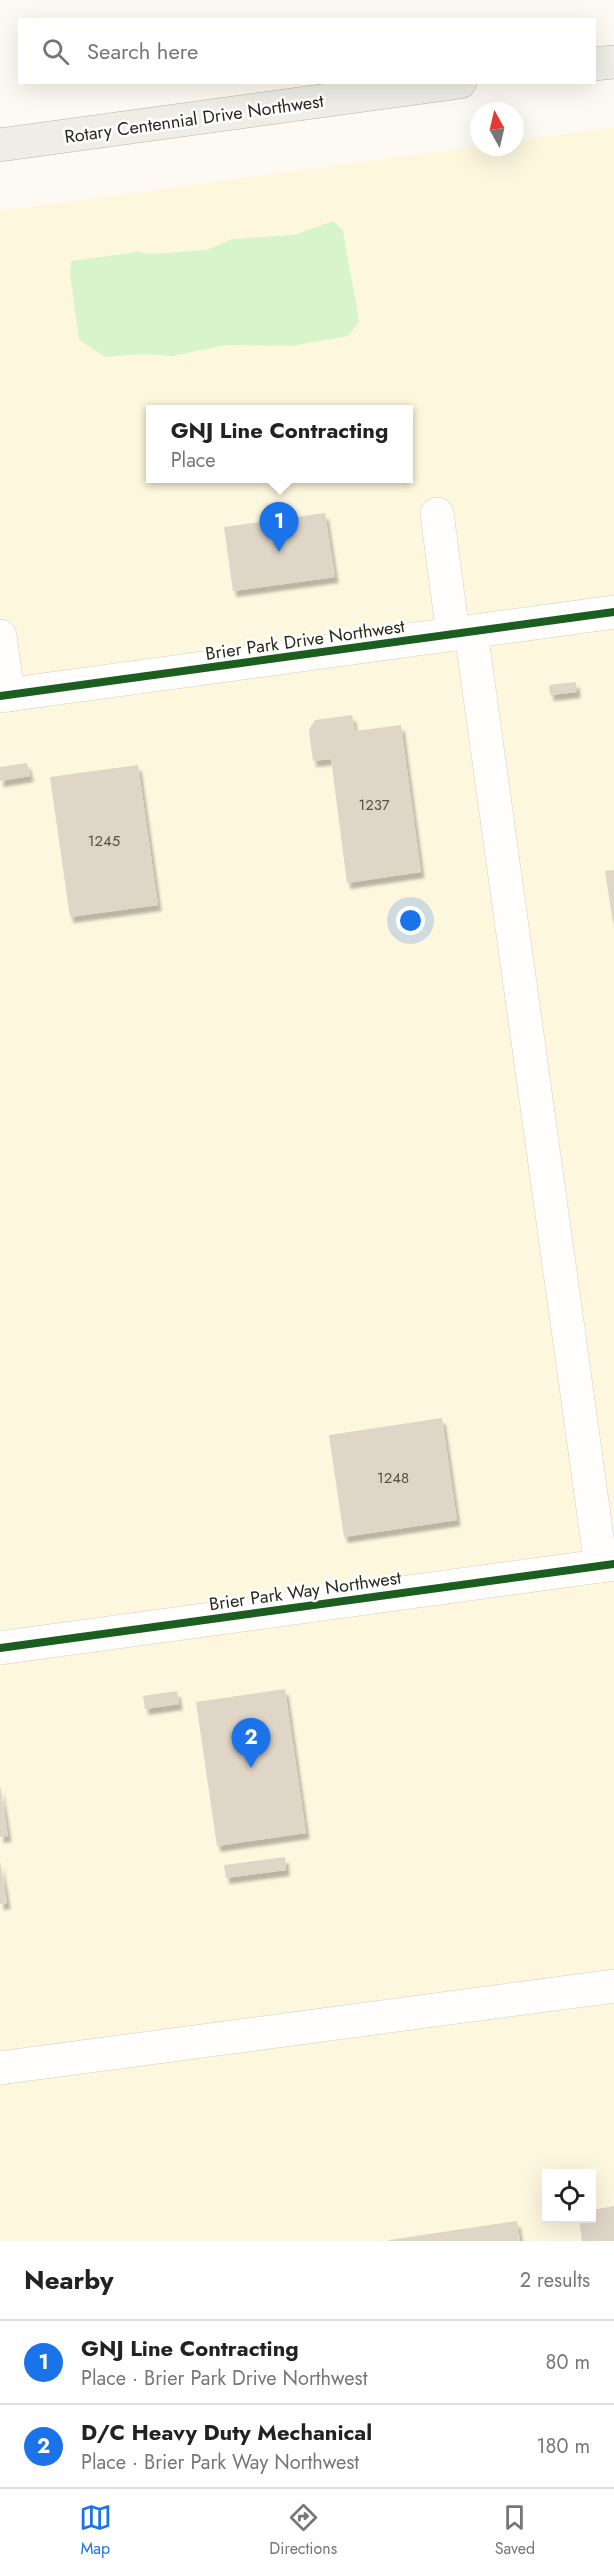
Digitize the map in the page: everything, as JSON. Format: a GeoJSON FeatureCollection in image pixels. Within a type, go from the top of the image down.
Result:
{"type":"FeatureCollection","features":[{"type":"Feature","properties":{"kind":"main road"},"geometry":{"type":"LineString","coordinates":[[596,64],[614,62]]}},
{"type":"Feature","properties":{"kind":"main road","name":"Rotary Centennial Drive Northwest"},"geometry":{"type":"LineString","coordinates":[[0,145],[445,84]]}},
{"type":"Feature","properties":{"kind":"street"},"geometry":{"type":"LineString","coordinates":[[436,514],[462,633],[608,1565]]}},
{"type":"Feature","properties":{"kind":"street","name":"Brier Park Drive Northwest"},"geometry":{"type":"LineString","coordinates":[[4,696],[614,612]]}},
{"type":"Feature","properties":{"kind":"street"},"geometry":{"type":"LineString","coordinates":[[0,636],[4,696]]}},
{"type":"Feature","properties":{"kind":"street","name":"Brier Park Way Northwest"},"geometry":{"type":"LineString","coordinates":[[0,1648],[608,1565]]}},
{"type":"Feature","properties":{"kind":"street"},"geometry":{"type":"LineString","coordinates":[[0,2068],[614,1986]]}},
{"type":"Feature","properties":{"kind":"shaded area"},"geometry":{"type":"Polygon","coordinates":[[[614,127],[614,2241],[0,2241],[0,211],[470,147],[470,156],[524,156],[524,140],[614,127]]]}},
{"type":"Feature","properties":{"kind":"shaded area"},"geometry":{"type":"Polygon","coordinates":[[[333,221],[343,230],[359,322],[348,336],[292,346],[225,345],[173,356],[143,354],[105,357],[79,340],[70,273],[71,261],[137,252],[153,254],[207,250],[232,239],[294,235],[333,221]]]}},
{"type":"Feature","properties":{"kind":"building"},"geometry":{"type":"Polygon","coordinates":[[[325,513],[335,577],[233,591],[224,527],[325,513]]]}},
{"type":"Feature","properties":{"kind":"building"},"geometry":{"type":"Polygon","coordinates":[[[576,682],[577,692],[550,695],[549,685],[576,682]]]}},
{"type":"Feature","properties":{"kind":"building"},"geometry":{"type":"Polygon","coordinates":[[[352,715],[355,731],[401,725],[421,872],[347,883],[331,759],[313,761],[309,730],[315,720],[352,715]]]}},
{"type":"Feature","properties":{"kind":"building"},"geometry":{"type":"Polygon","coordinates":[[[27,763],[30,776],[0,781],[0,767],[27,763]]]}},
{"type":"Feature","properties":{"kind":"building"},"geometry":{"type":"Polygon","coordinates":[[[138,765],[158,905],[70,917],[50,777],[138,765]]]}},
{"type":"Feature","properties":{"kind":"building"},"geometry":{"type":"Polygon","coordinates":[[[614,870],[614,923],[613,923],[605,871],[614,870]]]}},
{"type":"Feature","properties":{"kind":"building"},"geometry":{"type":"Polygon","coordinates":[[[442,1418],[457,1520],[344,1537],[329,1435],[442,1418]]]}},
{"type":"Feature","properties":{"kind":"building"},"geometry":{"type":"Polygon","coordinates":[[[285,1689],[306,1833],[217,1846],[196,1702],[285,1689]]]}},
{"type":"Feature","properties":{"kind":"building"},"geometry":{"type":"Polygon","coordinates":[[[177,1691],[179,1704],[145,1709],[143,1696],[177,1691]]]}},
{"type":"Feature","properties":{"kind":"building"},"geometry":{"type":"Polygon","coordinates":[[[0,1785],[8,1836],[0,1837],[0,1785]]]}},
{"type":"Feature","properties":{"kind":"building"},"geometry":{"type":"Polygon","coordinates":[[[285,1857],[286,1870],[226,1878],[224,1865],[285,1857]]]}},
{"type":"Feature","properties":{"kind":"building"},"geometry":{"type":"Polygon","coordinates":[[[0,1861],[7,1903],[0,1904],[0,1861]]]}},
{"type":"Feature","properties":{"kind":"building"},"geometry":{"type":"Polygon","coordinates":[[[614,2206],[614,2241],[582,2241],[580,2223],[596,2223],[596,2209],[614,2206]]]}},
{"type":"Feature","properties":{"kind":"building"},"geometry":{"type":"Polygon","coordinates":[[[517,2221],[520,2241],[389,2241],[389,2240],[517,2221]]]}},
{"type":"Feature","properties":{"kind":"cycle path"},"geometry":{"type":"LineString","coordinates":[[0,696],[614,612]]}},
{"type":"Feature","properties":{"kind":"cycle path"},"geometry":{"type":"LineString","coordinates":[[0,1648],[614,1564]]}},
{"type":"Feature","properties":{"kind":"place","name":"GNJ Line Contracting"},"geometry":{"type":"Point","coordinates":[279,552]}},
{"type":"Feature","properties":{"kind":"place","name":"D/C Heavy Duty Mechanical"},"geometry":{"type":"Point","coordinates":[251,1768]}}]}
